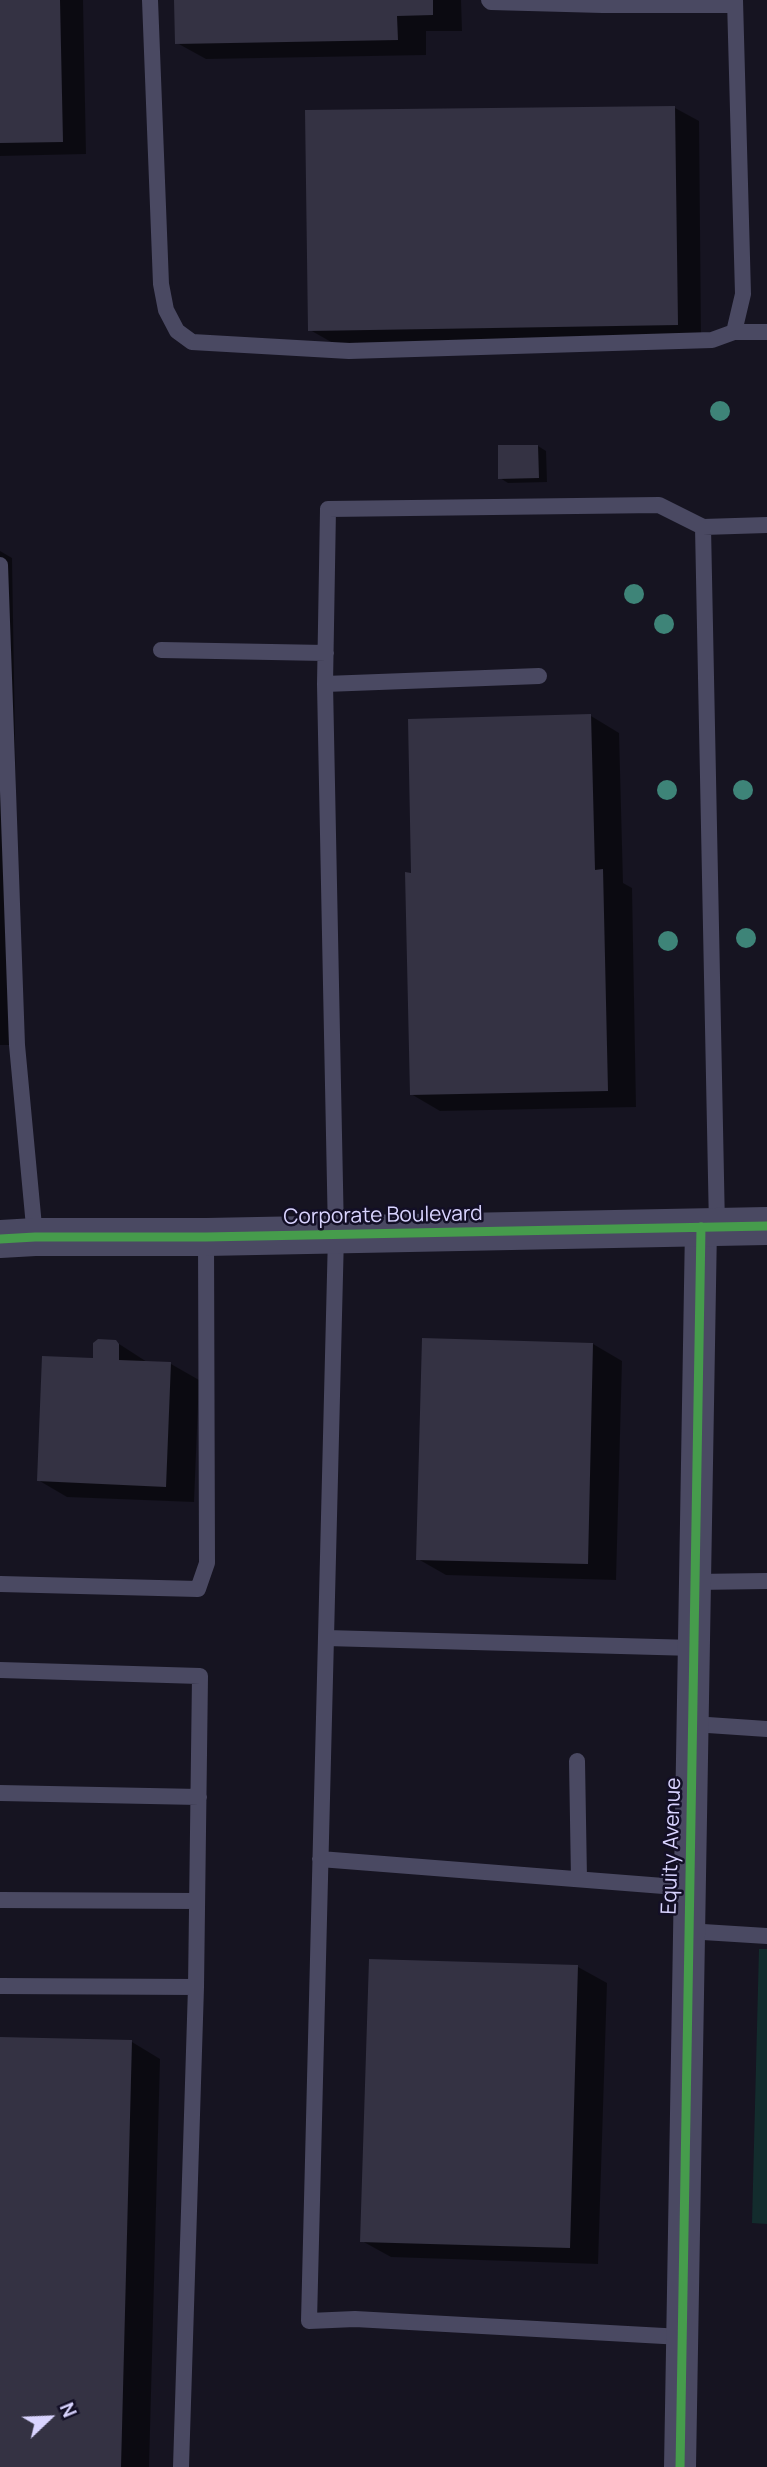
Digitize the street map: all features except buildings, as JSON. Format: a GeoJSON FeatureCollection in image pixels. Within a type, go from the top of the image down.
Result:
{"type":"FeatureCollection","features":[{"type":"Feature","properties":{"kind":"street","name":"Corporate Boulevard"},"geometry":{"type":"LineString","coordinates":[[17,1238],[336,1235],[767,1226]]}},
{"type":"Feature","properties":{"kind":"street","name":"Equity Avenue"},"geometry":{"type":"LineString","coordinates":[[680,2467],[695,1582],[709,1227]]}},
{"type":"Feature","properties":{"kind":"lane"},"geometry":{"type":"LineString","coordinates":[[150,0],[161,284],[166,310],[177,331],[192,342],[349,351],[712,340],[734,332],[767,332]]}},
{"type":"Feature","properties":{"kind":"lane"},"geometry":{"type":"LineString","coordinates":[[489,0],[735,2],[743,294],[734,332]]}},
{"type":"Feature","properties":{"kind":"lane"},"geometry":{"type":"LineString","coordinates":[[682,2337],[355,2319],[309,2321],[336,1235],[326,684],[328,509],[659,505],[704,527],[767,525]]}},
{"type":"Feature","properties":{"kind":"lane"},"geometry":{"type":"LineString","coordinates":[[704,527],[709,1227]]}},
{"type":"Feature","properties":{"kind":"lane"},"geometry":{"type":"LineString","coordinates":[[0,565],[17,1045],[17,1238]]}},
{"type":"Feature","properties":{"kind":"lane"},"geometry":{"type":"LineString","coordinates":[[160,650],[326,653]]}},
{"type":"Feature","properties":{"kind":"lane"},"geometry":{"type":"LineString","coordinates":[[326,684],[539,676]]}},
{"type":"Feature","properties":{"kind":"lane"},"geometry":{"type":"LineString","coordinates":[[0,1046],[17,1045]]}},
{"type":"Feature","properties":{"kind":"lane"},"geometry":{"type":"LineString","coordinates":[[0,1584],[198,1589],[206,1563],[206,1237]]}},
{"type":"Feature","properties":{"kind":"lane"},"geometry":{"type":"LineString","coordinates":[[695,1582],[767,1581]]}},
{"type":"Feature","properties":{"kind":"lane"},"geometry":{"type":"LineString","coordinates":[[326,1638],[694,1648]]}},
{"type":"Feature","properties":{"kind":"lane"},"geometry":{"type":"LineString","coordinates":[[0,1670],[200,1676],[195,1987],[181,2467]]}},
{"type":"Feature","properties":{"kind":"lane"},"geometry":{"type":"LineString","coordinates":[[693,1724],[767,1729]]}},
{"type":"Feature","properties":{"kind":"lane"},"geometry":{"type":"LineString","coordinates":[[577,1760],[579,1879]]}},
{"type":"Feature","properties":{"kind":"lane"},"geometry":{"type":"LineString","coordinates":[[0,1793],[199,1797]]}},
{"type":"Feature","properties":{"kind":"lane"},"geometry":{"type":"LineString","coordinates":[[320,1859],[689,1888]]}},
{"type":"Feature","properties":{"kind":"lane"},"geometry":{"type":"LineString","coordinates":[[0,1900],[197,1901]]}},
{"type":"Feature","properties":{"kind":"lane"},"geometry":{"type":"LineString","coordinates":[[687,1931],[767,1936]]}},
{"type":"Feature","properties":{"kind":"lane"},"geometry":{"type":"LineString","coordinates":[[0,1986],[195,1987]]}},
{"type":"Feature","properties":{"kind":"green space"},"geometry":{"type":"Polygon","coordinates":[[[759,1949],[767,1949],[767,2224],[752,2223],[759,1949]]]}},
{"type":"Feature","properties":{"kind":"cycle path"},"geometry":{"type":"LineString","coordinates":[[0,1239],[767,1226]]}},
{"type":"Feature","properties":{"kind":"cycle path"},"geometry":{"type":"LineString","coordinates":[[680,2467],[701,1227]]}}]}
